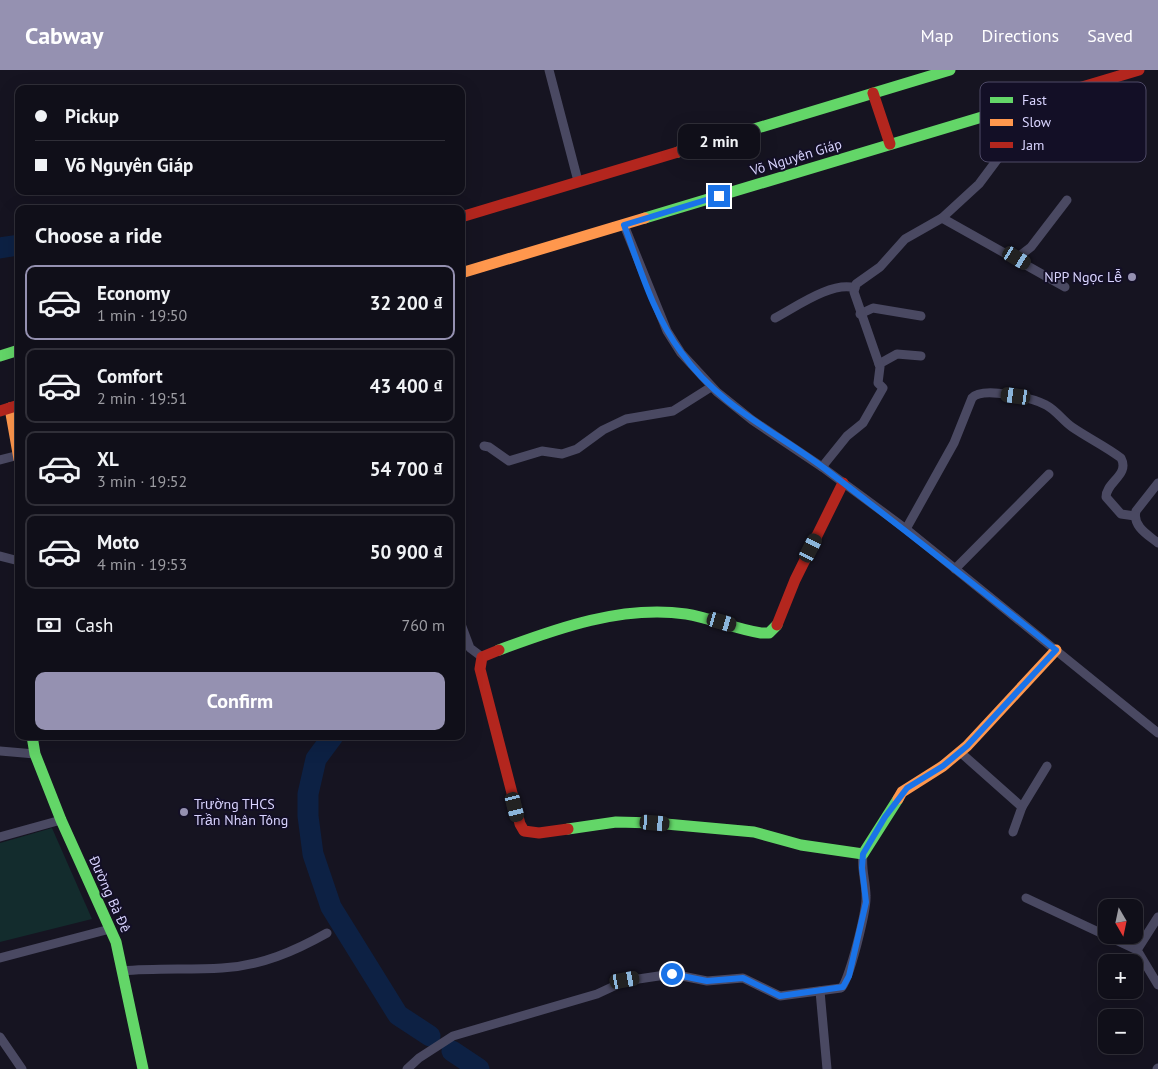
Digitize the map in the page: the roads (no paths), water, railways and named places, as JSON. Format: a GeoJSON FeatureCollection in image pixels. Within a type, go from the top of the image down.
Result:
{"type":"FeatureCollection","features":[{"type":"Feature","properties":{"kind":"street"},"geometry":{"type":"LineString","coordinates":[[549,70],[578,181]]}},
{"type":"Feature","properties":{"kind":"street"},"geometry":{"type":"LineString","coordinates":[[465,215],[950,70]]}},
{"type":"Feature","properties":{"kind":"street","name":"Võ Nguyên Giáp"},"geometry":{"type":"LineString","coordinates":[[1098,82],[1139,70]]}},
{"type":"Feature","properties":{"kind":"street"},"geometry":{"type":"LineString","coordinates":[[873,93],[890,144]]}},
{"type":"Feature","properties":{"kind":"street","name":"Võ Nguyên Giáp"},"geometry":{"type":"LineString","coordinates":[[465,273],[980,117]]}},
{"type":"Feature","properties":{"kind":"street"},"geometry":{"type":"LineString","coordinates":[[822,467],[847,436],[863,423],[883,388],[878,383],[878,364],[854,292],[856,284],[880,267],[905,240],[942,218],[979,184],[995,162]]}},
{"type":"Feature","properties":{"kind":"street"},"geometry":{"type":"LineString","coordinates":[[1017,258],[1031,247],[1067,200]]}},
{"type":"Feature","properties":{"kind":"street"},"geometry":{"type":"LineString","coordinates":[[942,218],[1017,258],[1065,287]]}},
{"type":"Feature","properties":{"kind":"street"},"geometry":{"type":"LineString","coordinates":[[624,225],[658,315],[682,353],[711,387],[752,420],[822,467],[906,530],[1158,733]]}},
{"type":"Feature","properties":{"kind":"street"},"geometry":{"type":"LineString","coordinates":[[775,318],[832,289],[846,285],[855,288]]}},
{"type":"Feature","properties":{"kind":"street"},"geometry":{"type":"LineString","coordinates":[[860,314],[873,308],[921,316]]}},
{"type":"Feature","properties":{"kind":"street"},"geometry":{"type":"LineString","coordinates":[[0,356],[15,351]]}},
{"type":"Feature","properties":{"kind":"street"},"geometry":{"type":"LineString","coordinates":[[878,364],[897,354],[921,356]]}},
{"type":"Feature","properties":{"kind":"street"},"geometry":{"type":"LineString","coordinates":[[484,446],[489,447],[509,461],[542,451],[562,454],[577,449],[603,430],[626,419],[673,411],[711,387]]}},
{"type":"Feature","properties":{"kind":"street"},"geometry":{"type":"LineString","coordinates":[[906,530],[954,443],[972,398],[978,394],[988,392],[1030,399],[1046,405],[1072,427],[1121,458],[1124,466],[1107,490],[1106,497],[1121,514],[1135,516]]}},
{"type":"Feature","properties":{"kind":"street"},"geometry":{"type":"LineString","coordinates":[[10,408],[15,434]]}},
{"type":"Feature","properties":{"kind":"street"},"geometry":{"type":"LineString","coordinates":[[0,460],[15,456]]}},
{"type":"Feature","properties":{"kind":"street"},"geometry":{"type":"LineString","coordinates":[[956,569],[1049,474]]}},
{"type":"Feature","properties":{"kind":"street"},"geometry":{"type":"LineString","coordinates":[[482,658],[582,621],[608,616],[663,613],[688,614],[769,633],[776,628],[795,580],[843,483]]}},
{"type":"Feature","properties":{"kind":"street"},"geometry":{"type":"LineString","coordinates":[[1158,483],[1136,511],[1135,516],[1138,526],[1158,543]]}},
{"type":"Feature","properties":{"kind":"street"},"geometry":{"type":"LineString","coordinates":[[0,556],[15,560]]}},
{"type":"Feature","properties":{"kind":"street"},"geometry":{"type":"LineString","coordinates":[[465,635],[470,648],[482,658]]}},
{"type":"Feature","properties":{"kind":"street"},"geometry":{"type":"LineString","coordinates":[[407,1069],[418,1058],[453,1036],[597,994],[625,980],[672,974],[707,981],[743,978],[780,996],[841,988],[849,976],[866,902],[862,868],[863,854],[902,792],[960,752],[1056,650]]}},
{"type":"Feature","properties":{"kind":"street"},"geometry":{"type":"LineString","coordinates":[[482,658],[480,669],[486,698],[520,824],[527,833],[611,822],[655,823],[754,832],[801,845],[863,854]]}},
{"type":"Feature","properties":{"kind":"street","name":"Đường Bà Đê"},"geometry":{"type":"LineString","coordinates":[[33,740],[35,754],[61,820],[110,929],[122,972],[143,1069]]}},
{"type":"Feature","properties":{"kind":"street"},"geometry":{"type":"LineString","coordinates":[[0,751],[35,754]]}},
{"type":"Feature","properties":{"kind":"street"},"geometry":{"type":"LineString","coordinates":[[960,752],[1022,807]]}},
{"type":"Feature","properties":{"kind":"street"},"geometry":{"type":"LineString","coordinates":[[1013,832],[1022,807],[1047,766]]}},
{"type":"Feature","properties":{"kind":"street"},"geometry":{"type":"LineString","coordinates":[[0,837],[61,820]]}},
{"type":"Feature","properties":{"kind":"street"},"geometry":{"type":"LineString","coordinates":[[1026,898],[1137,950],[1158,985]]}},
{"type":"Feature","properties":{"kind":"street"},"geometry":{"type":"LineString","coordinates":[[1137,950],[1158,917]]}},
{"type":"Feature","properties":{"kind":"street"},"geometry":{"type":"LineString","coordinates":[[0,958],[110,929]]}},
{"type":"Feature","properties":{"kind":"street"},"geometry":{"type":"LineString","coordinates":[[122,972],[171,968],[222,968],[252,964],[288,953],[327,933]]}},
{"type":"Feature","properties":{"kind":"street"},"geometry":{"type":"LineString","coordinates":[[820,991],[827,1069]]}},
{"type":"Feature","properties":{"kind":"street"},"geometry":{"type":"LineString","coordinates":[[0,1037],[22,1069]]}},
{"type":"Feature","properties":{"kind":"waterway"},"geometry":{"type":"LineString","coordinates":[[0,248],[15,246]]}},
{"type":"Feature","properties":{"kind":"waterway"},"geometry":{"type":"LineString","coordinates":[[330,740],[316,759],[308,794],[308,816],[313,854],[331,907],[398,1015],[430,1036]]}},
{"type":"Feature","properties":{"kind":"waterway"},"geometry":{"type":"LineString","coordinates":[[452,1051],[479,1069]]}},
{"type":"Feature","properties":{"kind":"place","name":"NPP Ngọc Lễ"},"geometry":{"type":"Point","coordinates":[1132,277]}},
{"type":"Feature","properties":{"kind":"place","name":"Trường THCS Trần Nhân Tông"},"geometry":{"type":"Point","coordinates":[184,812]}}]}
